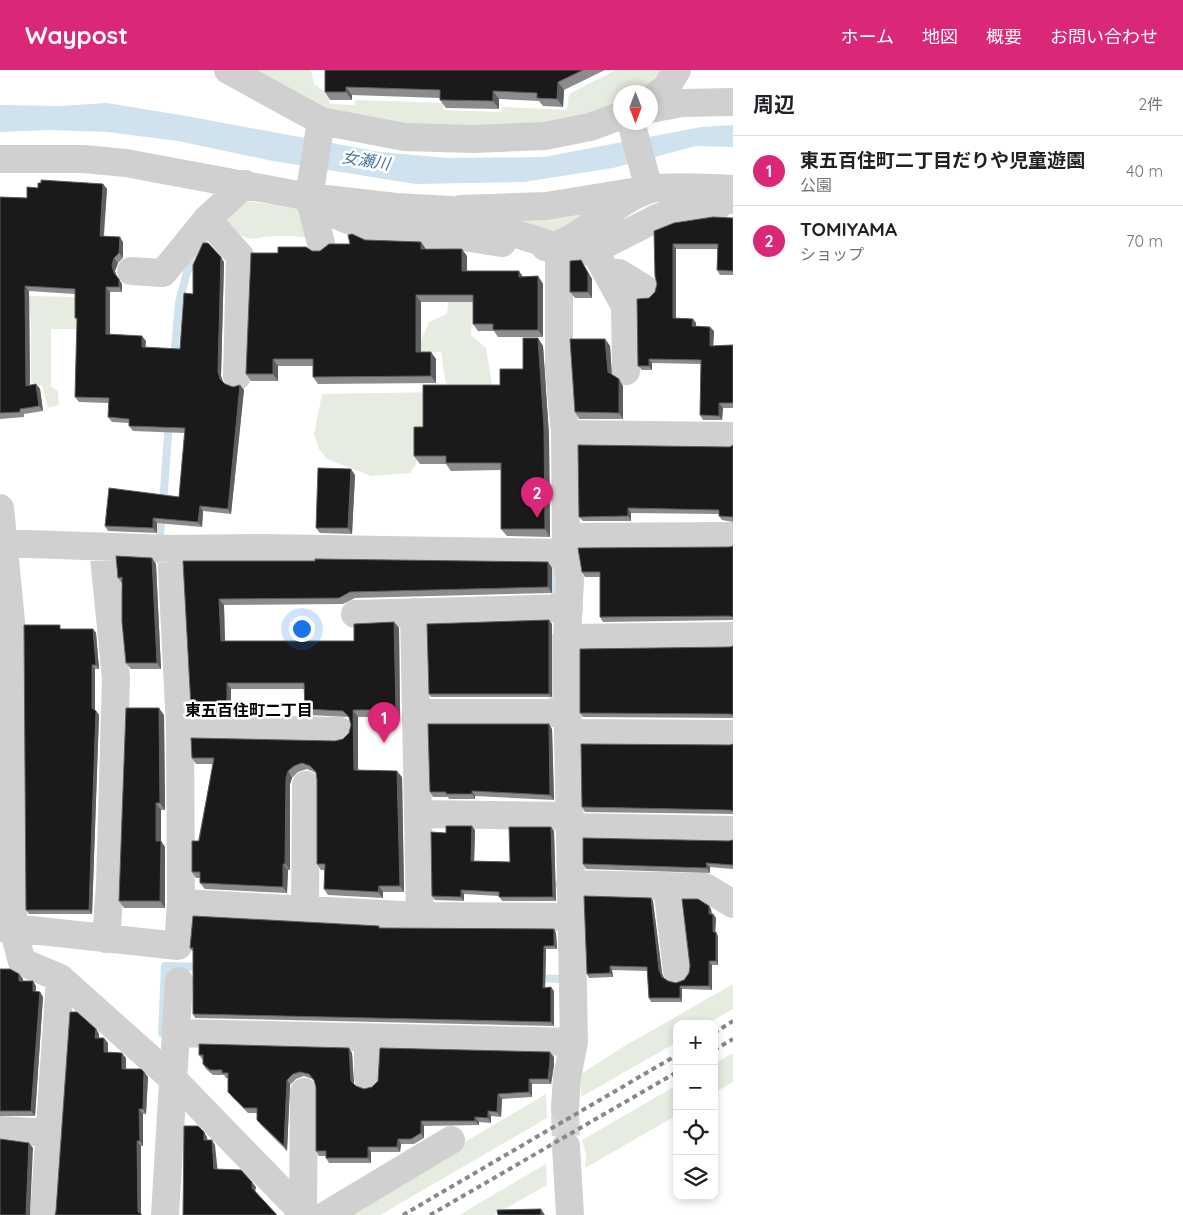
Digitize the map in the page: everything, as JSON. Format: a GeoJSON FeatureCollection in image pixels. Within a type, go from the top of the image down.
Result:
{"type":"FeatureCollection","features":[{"type":"Feature","properties":{"kind":"street"},"geometry":{"type":"LineString","coordinates":[[228,70],[321,125],[404,137],[473,139],[545,136],[590,127],[613,119]]}},
{"type":"Feature","properties":{"kind":"street"},"geometry":{"type":"LineString","coordinates":[[658,94],[666,88],[677,70]]}},
{"type":"Feature","properties":{"kind":"street"},"geometry":{"type":"LineString","coordinates":[[658,108],[682,103],[733,102]]}},
{"type":"Feature","properties":{"kind":"street"},"geometry":{"type":"LineString","coordinates":[[321,125],[309,193],[321,243]]}},
{"type":"Feature","properties":{"kind":"street"},"geometry":{"type":"LineString","coordinates":[[633,130],[648,184]]}},
{"type":"Feature","properties":{"kind":"street"},"geometry":{"type":"LineString","coordinates":[[0,159],[84,159],[126,163],[245,184],[396,207],[451,210],[546,206],[692,175],[733,172]]}},
{"type":"Feature","properties":{"kind":"street"},"geometry":{"type":"LineString","coordinates":[[130,271],[163,273],[207,219],[245,184]]}},
{"type":"Feature","properties":{"kind":"street"},"geometry":{"type":"LineString","coordinates":[[309,193],[330,214],[363,225],[371,231],[451,235],[540,248],[559,246],[648,184],[733,190]]}},
{"type":"Feature","properties":{"kind":"street"},"geometry":{"type":"LineString","coordinates":[[600,262],[665,215],[687,209],[718,206],[719,199],[733,200]]}},
{"type":"Feature","properties":{"kind":"street"},"geometry":{"type":"LineString","coordinates":[[451,210],[482,223],[559,246],[600,262],[645,289]]}},
{"type":"Feature","properties":{"kind":"street"},"geometry":{"type":"LineString","coordinates":[[207,219],[240,256],[237,376]]}},
{"type":"Feature","properties":{"kind":"street"},"geometry":{"type":"LineString","coordinates":[[559,246],[559,370],[565,434],[566,545],[570,580],[567,638],[574,1042],[567,1076],[565,1108]]}},
{"type":"Feature","properties":{"kind":"street"},"geometry":{"type":"LineString","coordinates":[[600,262],[625,306],[626,371]]}},
{"type":"Feature","properties":{"kind":"street"},"geometry":{"type":"LineString","coordinates":[[565,434],[733,436]]}},
{"type":"Feature","properties":{"kind":"street"},"geometry":{"type":"LineString","coordinates":[[0,508],[12,632],[7,928],[22,962],[60,978],[172,1078],[311,1214]]}},
{"type":"Feature","properties":{"kind":"street"},"geometry":{"type":"LineString","coordinates":[[2,543],[171,549],[566,545],[733,536]]}},
{"type":"Feature","properties":{"kind":"street"},"geometry":{"type":"LineString","coordinates":[[103,547],[116,678],[110,884],[106,939]]}},
{"type":"Feature","properties":{"kind":"street"},"geometry":{"type":"LineString","coordinates":[[7,928],[178,946],[181,903],[180,728],[171,549]]}},
{"type":"Feature","properties":{"kind":"street"},"geometry":{"type":"LineString","coordinates":[[355,614],[569,608]]}},
{"type":"Feature","properties":{"kind":"street"},"geometry":{"type":"LineString","coordinates":[[414,612],[420,916]]}},
{"type":"Feature","properties":{"kind":"street"},"geometry":{"type":"LineString","coordinates":[[567,638],[733,636]]}},
{"type":"Feature","properties":{"kind":"street"},"geometry":{"type":"LineString","coordinates":[[416,713],[733,734]]}},
{"type":"Feature","properties":{"kind":"street"},"geometry":{"type":"LineString","coordinates":[[180,728],[340,731]]}},
{"type":"Feature","properties":{"kind":"street"},"geometry":{"type":"LineString","coordinates":[[305,908],[306,785]]}},
{"type":"Feature","properties":{"kind":"street"},"geometry":{"type":"LineString","coordinates":[[418,814],[733,830]]}},
{"type":"Feature","properties":{"kind":"street"},"geometry":{"type":"LineString","coordinates":[[570,884],[705,887],[733,904]]}},
{"type":"Feature","properties":{"kind":"street"},"geometry":{"type":"LineString","coordinates":[[667,886],[677,971]]}},
{"type":"Feature","properties":{"kind":"street"},"geometry":{"type":"LineString","coordinates":[[181,903],[305,908],[420,916],[571,917]]}},
{"type":"Feature","properties":{"kind":"street"},"geometry":{"type":"LineString","coordinates":[[44,1215],[60,978]]}},
{"type":"Feature","properties":{"kind":"street"},"geometry":{"type":"LineString","coordinates":[[164,1215],[179,981]]}},
{"type":"Feature","properties":{"kind":"street"},"geometry":{"type":"LineString","coordinates":[[176,1033],[574,1042]]}},
{"type":"Feature","properties":{"kind":"street"},"geometry":{"type":"LineString","coordinates":[[368,1038],[368,1078]]}},
{"type":"Feature","properties":{"kind":"street"},"geometry":{"type":"LineString","coordinates":[[304,1092],[311,1214]]}},
{"type":"Feature","properties":{"kind":"street"},"geometry":{"type":"LineString","coordinates":[[0,1130],[49,1133]]}},
{"type":"Feature","properties":{"kind":"street"},"geometry":{"type":"LineString","coordinates":[[311,1214],[451,1140]]}},
{"type":"Feature","properties":{"kind":"street"},"geometry":{"type":"LineString","coordinates":[[566,1146],[570,1215]]}},
{"type":"Feature","properties":{"kind":"shaded area"},"geometry":{"type":"Polygon","coordinates":[[[244,70],[311,70],[314,84],[328,94],[329,104],[355,105],[355,100],[443,103],[443,110],[501,112],[502,107],[567,110],[569,94],[616,70],[665,70],[654,85],[613,85],[613,113],[551,130],[358,123],[244,70]]]}},
{"type":"Feature","properties":{"kind":"shaded area"},"geometry":{"type":"Polygon","coordinates":[[[241,200],[303,210],[309,238],[294,236],[245,237],[233,230],[225,222],[226,216],[241,200]]]}},
{"type":"Feature","properties":{"kind":"shaded area"},"geometry":{"type":"Polygon","coordinates":[[[614,202],[561,233],[547,232],[504,216],[614,202]]]}},
{"type":"Feature","properties":{"kind":"shaded area"},"geometry":{"type":"Polygon","coordinates":[[[474,282],[471,335],[486,348],[493,390],[427,432],[417,432],[416,464],[410,473],[371,476],[327,459],[319,449],[314,435],[322,394],[441,392],[446,384],[441,352],[420,353],[420,342],[429,322],[447,314],[450,283],[474,282]]]}},
{"type":"Feature","properties":{"kind":"shaded area"},"geometry":{"type":"Polygon","coordinates":[[[27,296],[77,297],[76,329],[51,329],[51,387],[58,391],[59,405],[48,408],[42,385],[31,383],[31,319],[27,296]]]}},
{"type":"Feature","properties":{"kind":"shaded area"},"geometry":{"type":"Polygon","coordinates":[[[733,984],[733,1009],[714,1020],[673,1020],[673,1044],[581,1097],[581,1074],[623,1047],[733,984]]]}},
{"type":"Feature","properties":{"kind":"shaded area"},"geometry":{"type":"Polygon","coordinates":[[[733,1053],[733,1082],[718,1091],[718,1065],[718,1062],[733,1053]]]}},
{"type":"Feature","properties":{"kind":"shaded area"},"geometry":{"type":"Polygon","coordinates":[[[673,1087],[673,1117],[585,1168],[586,1155],[582,1140],[673,1087]]]}},
{"type":"Feature","properties":{"kind":"shaded area"},"geometry":{"type":"Polygon","coordinates":[[[546,1094],[547,1118],[380,1215],[342,1215],[546,1094]]]}},
{"type":"Feature","properties":{"kind":"shaded area"},"geometry":{"type":"Polygon","coordinates":[[[546,1164],[547,1185],[494,1215],[459,1215],[546,1164]]]}},
{"type":"Feature","properties":{"kind":"water","name":"女瀬川"},"geometry":{"type":"Polygon","coordinates":[[[107,103],[380,152],[448,158],[544,157],[701,127],[733,125],[733,147],[696,146],[613,168],[524,182],[415,184],[273,161],[178,141],[107,132],[49,130],[0,132],[0,105],[60,106],[107,103]]]}},
{"type":"Feature","properties":{"kind":"building"},"geometry":{"type":"Polygon","coordinates":[[[325,70],[583,70],[558,82],[557,99],[537,98],[537,93],[493,91],[493,101],[440,100],[440,90],[346,87],[346,92],[325,92],[325,70]]]}},
{"type":"Feature","properties":{"kind":"building"},"geometry":{"type":"Polygon","coordinates":[[[41,180],[103,184],[100,236],[120,237],[119,253],[114,258],[112,265],[114,273],[119,279],[119,287],[106,287],[106,334],[142,336],[142,347],[180,349],[184,293],[193,294],[193,265],[203,243],[208,243],[221,257],[218,371],[220,379],[225,384],[233,387],[240,385],[228,509],[200,506],[198,522],[153,518],[153,528],[105,526],[109,488],[179,497],[185,428],[129,426],[129,419],[108,417],[109,398],[75,397],[77,318],[75,318],[75,289],[25,286],[26,386],[36,384],[39,406],[20,409],[20,412],[0,413],[0,197],[27,198],[27,187],[38,188],[38,183],[41,183],[41,180]]]}},
{"type":"Feature","properties":{"kind":"building"},"geometry":{"type":"Polygon","coordinates":[[[713,217],[733,218],[733,271],[717,270],[718,244],[673,244],[673,318],[693,319],[692,326],[710,327],[710,346],[733,345],[733,403],[719,403],[719,416],[700,415],[701,360],[649,359],[649,366],[638,366],[637,299],[649,298],[655,292],[657,284],[655,276],[654,231],[674,223],[713,217]]]}},
{"type":"Feature","properties":{"kind":"building"},"geometry":{"type":"Polygon","coordinates":[[[352,234],[365,240],[421,242],[421,249],[462,249],[462,271],[519,271],[519,277],[538,276],[538,330],[493,330],[493,324],[473,324],[473,295],[416,295],[416,352],[431,352],[431,376],[313,377],[313,359],[273,359],[273,374],[246,374],[251,253],[278,253],[278,247],[306,247],[312,251],[320,251],[329,244],[350,244],[348,235],[352,234]]]}},
{"type":"Feature","properties":{"kind":"building"},"geometry":{"type":"Polygon","coordinates":[[[581,260],[588,273],[588,292],[570,292],[570,261],[581,260]]]}},
{"type":"Feature","properties":{"kind":"building"},"geometry":{"type":"Polygon","coordinates":[[[523,338],[538,338],[544,427],[545,529],[501,529],[501,463],[446,463],[446,456],[414,456],[414,427],[423,427],[423,385],[500,385],[500,369],[523,369],[523,338]]]}},
{"type":"Feature","properties":{"kind":"building"},"geometry":{"type":"Polygon","coordinates":[[[570,339],[605,339],[608,372],[619,379],[619,413],[575,412],[570,339]]]}},
{"type":"Feature","properties":{"kind":"building"},"geometry":{"type":"Polygon","coordinates":[[[578,445],[730,447],[733,445],[733,517],[719,516],[719,510],[628,508],[628,516],[579,517],[578,445]]]}},
{"type":"Feature","properties":{"kind":"building"},"geometry":{"type":"Polygon","coordinates":[[[318,468],[351,469],[348,528],[316,528],[318,468]]]}},
{"type":"Feature","properties":{"kind":"building"},"geometry":{"type":"Polygon","coordinates":[[[733,546],[733,617],[600,617],[600,572],[582,572],[578,548],[730,547],[733,546]]]}},
{"type":"Feature","properties":{"kind":"building"},"geometry":{"type":"Polygon","coordinates":[[[116,556],[152,558],[157,663],[126,663],[122,622],[122,577],[118,578],[116,556]]]}},
{"type":"Feature","properties":{"kind":"building"},"geometry":{"type":"Polygon","coordinates":[[[315,559],[548,562],[548,587],[350,592],[339,598],[219,599],[221,641],[354,641],[354,624],[394,622],[396,710],[353,710],[354,770],[397,771],[400,886],[379,886],[378,892],[324,889],[325,864],[317,864],[316,772],[310,766],[302,763],[288,771],[286,778],[283,887],[200,883],[200,872],[192,872],[192,841],[199,841],[214,758],[192,758],[191,738],[335,741],[343,739],[349,733],[351,725],[349,717],[343,711],[305,709],[304,683],[227,683],[227,707],[191,707],[183,561],[315,561],[315,559]]]}},
{"type":"Feature","properties":{"kind":"building"},"geometry":{"type":"Polygon","coordinates":[[[549,620],[549,694],[429,694],[427,624],[549,620]]]}},
{"type":"Feature","properties":{"kind":"building"},"geometry":{"type":"Polygon","coordinates":[[[24,625],[60,625],[60,629],[93,629],[96,665],[92,665],[92,708],[96,711],[89,910],[26,910],[24,625]]]}},
{"type":"Feature","properties":{"kind":"building"},"geometry":{"type":"Polygon","coordinates":[[[733,646],[733,715],[580,713],[580,649],[733,646]]]}},
{"type":"Feature","properties":{"kind":"building"},"geometry":{"type":"Polygon","coordinates":[[[126,708],[159,708],[160,803],[156,803],[156,841],[161,841],[160,901],[119,901],[126,708]]]}},
{"type":"Feature","properties":{"kind":"building"},"geometry":{"type":"Polygon","coordinates":[[[428,724],[549,724],[550,795],[472,791],[472,794],[430,792],[428,724]]]}},
{"type":"Feature","properties":{"kind":"building"},"geometry":{"type":"Polygon","coordinates":[[[581,744],[733,744],[733,811],[582,807],[581,744]]]}},
{"type":"Feature","properties":{"kind":"building"},"geometry":{"type":"Polygon","coordinates":[[[446,826],[472,826],[471,861],[510,862],[509,827],[551,827],[553,897],[499,897],[499,892],[461,890],[461,897],[432,896],[431,832],[446,833],[446,826]]]}},
{"type":"Feature","properties":{"kind":"building"},"geometry":{"type":"Polygon","coordinates":[[[583,838],[733,840],[733,865],[706,863],[707,868],[583,864],[583,838]]]}},
{"type":"Feature","properties":{"kind":"building"},"geometry":{"type":"Polygon","coordinates":[[[584,896],[651,898],[659,970],[662,977],[676,983],[684,980],[689,973],[690,966],[682,899],[698,899],[709,906],[709,914],[713,914],[713,932],[716,932],[716,961],[709,961],[709,986],[680,986],[680,998],[649,998],[647,967],[610,966],[610,973],[587,974],[584,896]]]}},
{"type":"Feature","properties":{"kind":"building"},"geometry":{"type":"Polygon","coordinates":[[[193,916],[379,926],[379,928],[554,929],[554,946],[544,946],[543,988],[551,987],[551,1022],[193,1014],[193,948],[190,948],[193,916]]]}},
{"type":"Feature","properties":{"kind":"building"},"geometry":{"type":"Polygon","coordinates":[[[0,969],[10,969],[19,974],[19,981],[33,981],[33,991],[40,992],[31,1111],[0,1111],[0,969]]]}},
{"type":"Feature","properties":{"kind":"building"},"geometry":{"type":"Polygon","coordinates":[[[70,1012],[77,1012],[96,1029],[95,1038],[104,1038],[104,1052],[122,1053],[122,1069],[141,1069],[144,1072],[143,1109],[139,1109],[140,1141],[137,1141],[138,1212],[141,1213],[140,1215],[55,1215],[70,1012]]]}},
{"type":"Feature","properties":{"kind":"building"},"geometry":{"type":"Polygon","coordinates":[[[199,1044],[349,1048],[351,1081],[356,1086],[364,1089],[372,1087],[378,1081],[380,1048],[550,1052],[550,1060],[548,1079],[529,1079],[529,1092],[498,1094],[497,1112],[488,1111],[488,1118],[475,1117],[475,1121],[421,1121],[421,1133],[411,1139],[398,1139],[397,1147],[368,1147],[368,1158],[326,1158],[326,1151],[316,1151],[316,1087],[314,1080],[309,1074],[300,1072],[293,1074],[287,1080],[284,1146],[257,1120],[257,1108],[244,1108],[228,1092],[228,1073],[222,1073],[222,1070],[210,1070],[203,1064],[203,1055],[199,1055],[199,1044]]]}},
{"type":"Feature","properties":{"kind":"building"},"geometry":{"type":"Polygon","coordinates":[[[184,1126],[198,1126],[204,1132],[204,1140],[212,1140],[214,1169],[241,1170],[252,1182],[252,1188],[277,1215],[183,1215],[184,1126]]]}},
{"type":"Feature","properties":{"kind":"building"},"geometry":{"type":"Polygon","coordinates":[[[0,1139],[29,1143],[26,1215],[0,1215],[0,1139]]]}},
{"type":"Feature","properties":{"kind":"building"},"geometry":{"type":"Polygon","coordinates":[[[541,1209],[541,1215],[498,1215],[497,1210],[541,1209]]]}},
{"type":"Feature","properties":{"kind":"waterway"},"geometry":{"type":"LineString","coordinates":[[174,359],[179,302],[187,272],[201,253]]}},
{"type":"Feature","properties":{"kind":"waterway"},"geometry":{"type":"LineString","coordinates":[[163,503],[169,422]]}},
{"type":"Feature","properties":{"kind":"waterway"},"geometry":{"type":"LineString","coordinates":[[160,535],[162,515]]}},
{"type":"Feature","properties":{"kind":"waterway"},"geometry":{"type":"LineString","coordinates":[[554,561],[555,604]]}},
{"type":"Feature","properties":{"kind":"waterway"},"geometry":{"type":"LineString","coordinates":[[552,709],[554,638]]}},
{"type":"Feature","properties":{"kind":"waterway"},"geometry":{"type":"LineString","coordinates":[[162,1033],[165,966],[203,967]]}},
{"type":"Feature","properties":{"kind":"waterway"},"geometry":{"type":"LineString","coordinates":[[537,978],[559,979]]}},
{"type":"Feature","properties":{"kind":"tunnel"},"geometry":{"type":"LineString","coordinates":[[565,1108],[566,1146]]}},
{"type":"Feature","properties":{"kind":"railway"},"geometry":{"type":"LineString","coordinates":[[718,1030],[733,1021]]}},
{"type":"Feature","properties":{"kind":"railway"},"geometry":{"type":"LineString","coordinates":[[718,1048],[733,1039]]}},
{"type":"Feature","properties":{"kind":"railway"},"geometry":{"type":"LineString","coordinates":[[403,1215],[673,1057]]}},
{"type":"Feature","properties":{"kind":"railway"},"geometry":{"type":"LineString","coordinates":[[430,1215],[673,1074]]}},
{"type":"Feature","properties":{"kind":"place","name":"TOMIYAMA"},"geometry":{"type":"Point","coordinates":[537,518]}},
{"type":"Feature","properties":{"kind":"place","name":"東五百住町二丁目だりや児童遊園"},"geometry":{"type":"Point","coordinates":[384,743]}},
{"type":"Feature","properties":{"kind":"district","name":"東五百住町二丁目"},"geometry":{"type":"Point","coordinates":[249,710]}}]}
